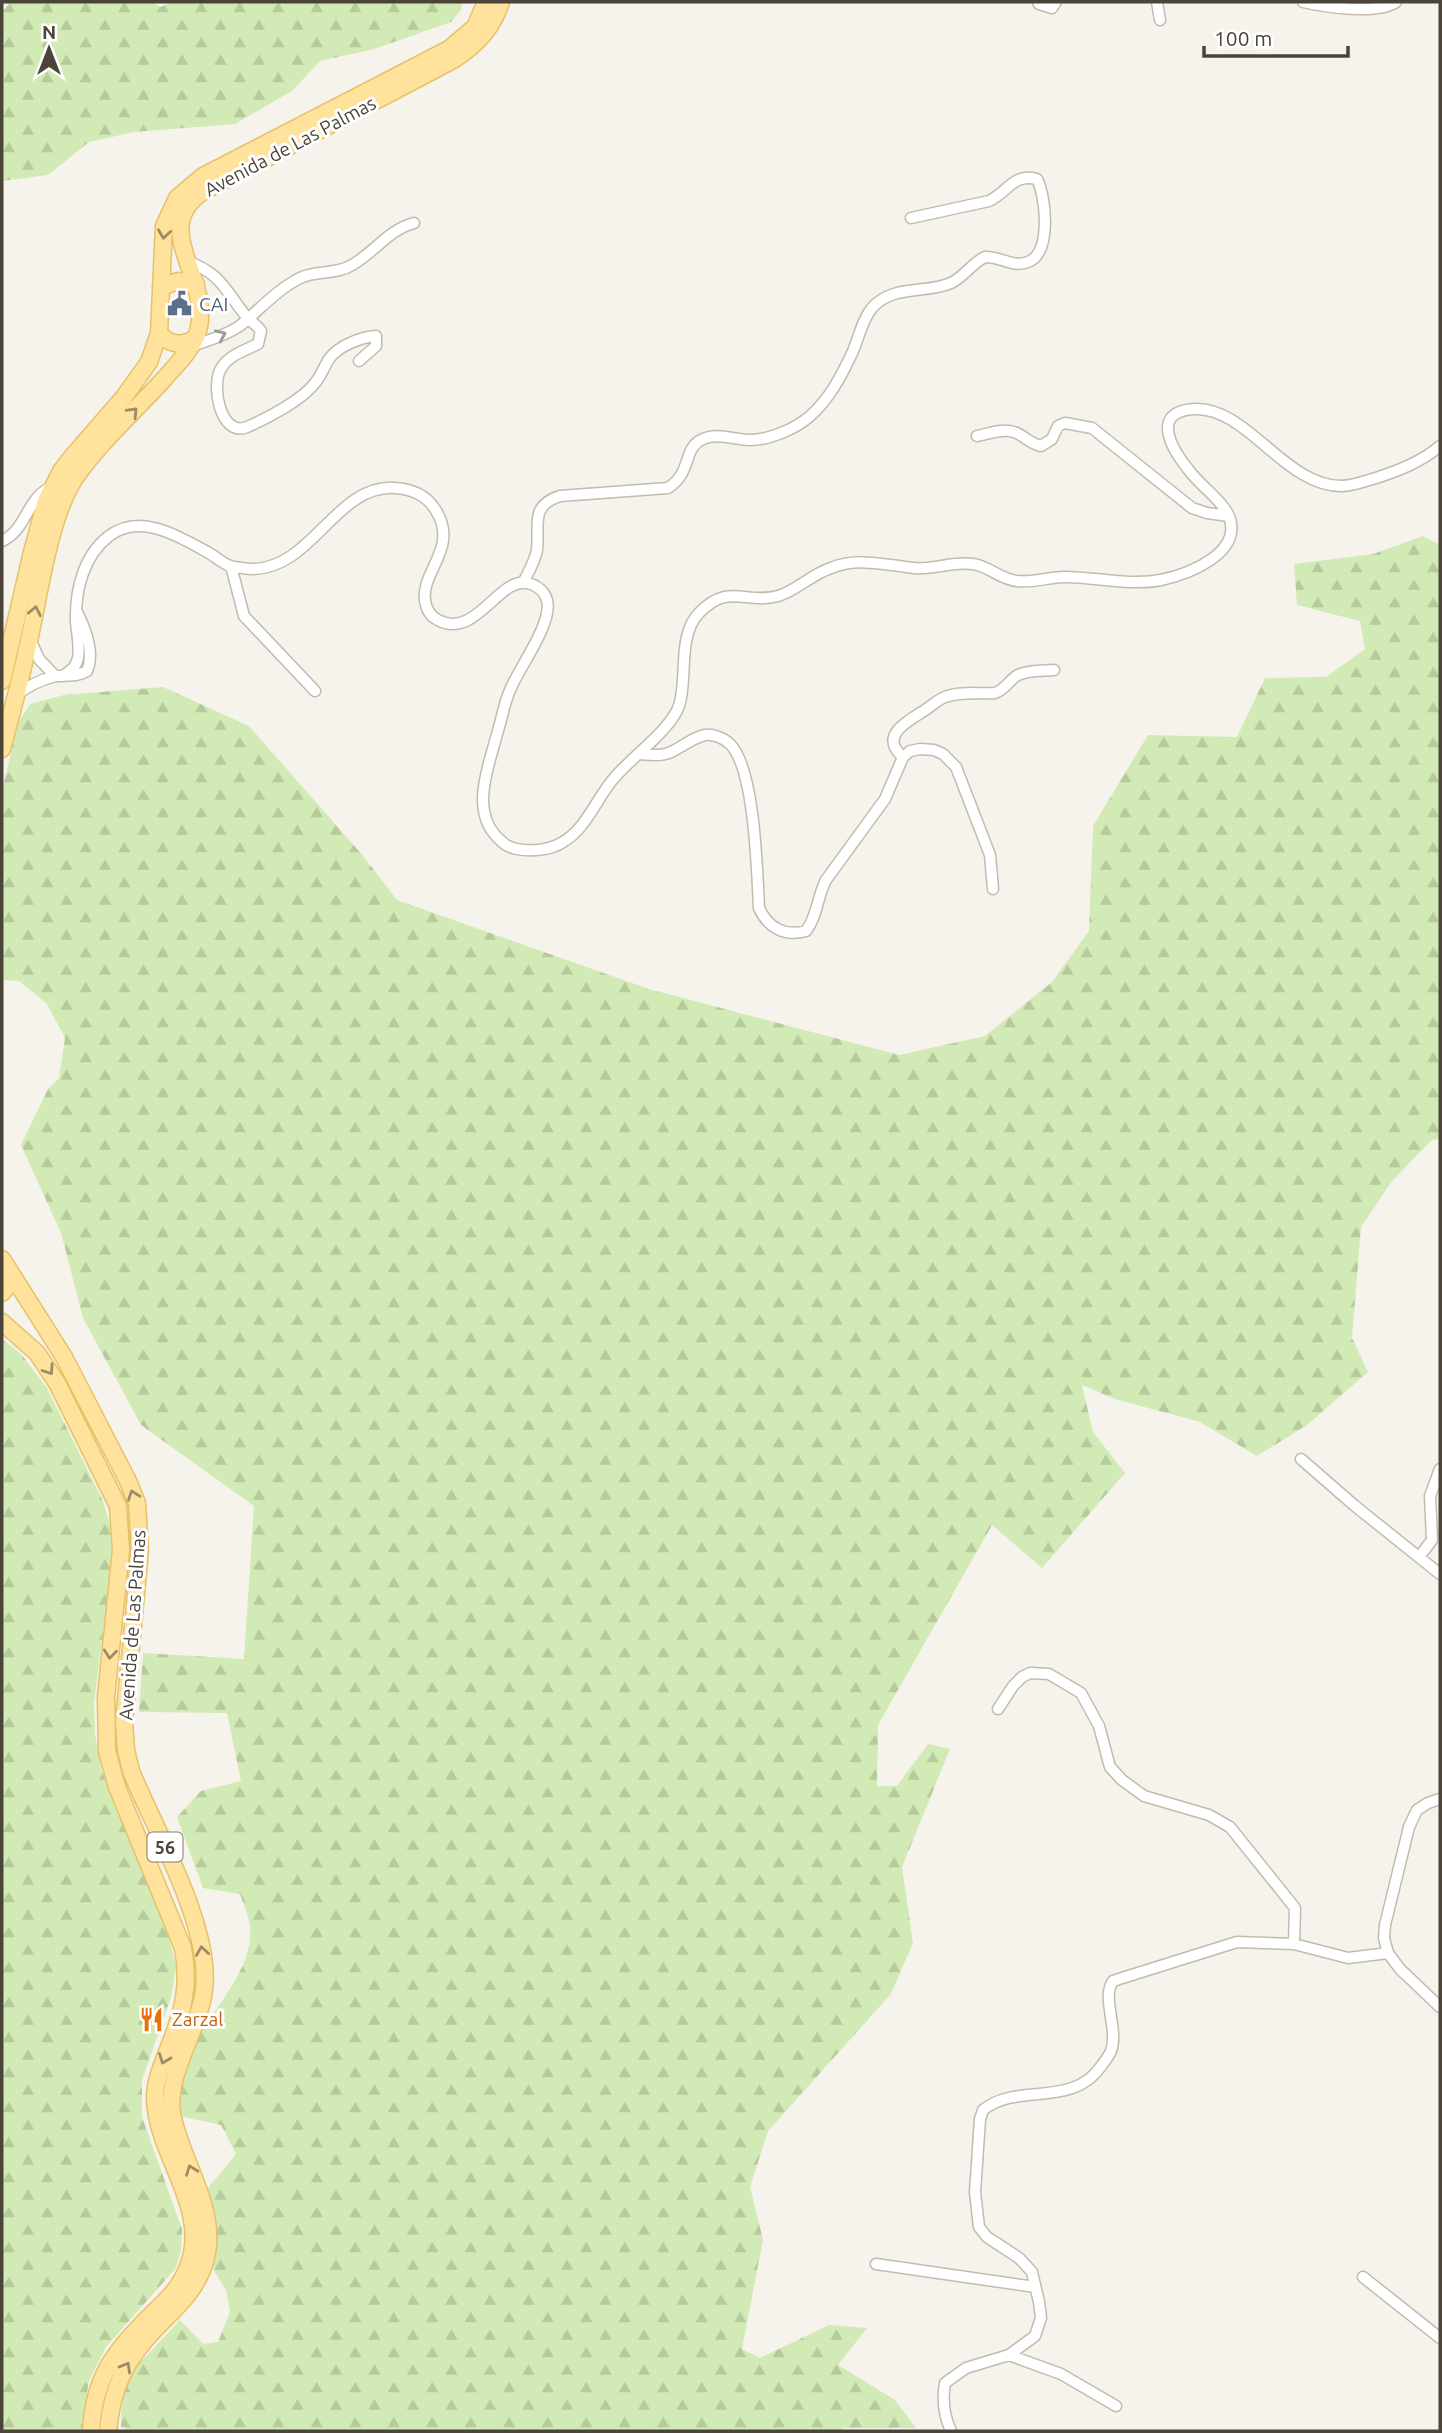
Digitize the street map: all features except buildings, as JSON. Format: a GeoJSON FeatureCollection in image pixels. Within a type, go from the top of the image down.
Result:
{"type":"FeatureCollection","features":[{"type":"Feature","properties":{"kind":"main road","name":"Avenida de Las Palmas"},"geometry":{"type":"LineString","coordinates":[[2,681],[32,552],[53,486],[81,445],[144,372],[153,353],[159,333],[164,226],[171,206],[184,190],[203,176],[449,49],[475,27],[486,2]]}},
{"type":"Feature","properties":{"kind":"main road","name":"Avenida de Las Palmas"},"geometry":{"type":"LineString","coordinates":[[193,342],[201,307],[180,236],[184,209],[194,198],[455,59],[474,46],[486,33],[501,2]]}},
{"type":"Feature","properties":{"kind":"main road"},"geometry":{"type":"LineString","coordinates":[[161,287],[178,281],[196,284]]}},
{"type":"Feature","properties":{"kind":"main road"},"geometry":{"type":"LineString","coordinates":[[159,333],[176,344],[193,342]]}},
{"type":"Feature","properties":{"kind":"main road"},"geometry":{"type":"LineString","coordinates":[[2,749],[47,557],[64,498],[75,479],[193,342]]}},
{"type":"Feature","properties":{"kind":"main road","name":"Avenida de Las Palmas"},"geometry":{"type":"LineString","coordinates":[[2,1259],[64,1357],[137,1503],[140,1550],[125,1698],[126,1750],[134,1780],[195,1923],[205,1972],[201,2006],[174,2086],[172,2111],[204,2210],[208,2229],[206,2258],[193,2288],[140,2345],[122,2373],[112,2398],[107,2431]]}},
{"type":"Feature","properties":{"kind":"main road"},"geometry":{"type":"LineString","coordinates":[[2,1293],[10,1283],[12,1275]]}},
{"type":"Feature","properties":{"kind":"main road","name":"Avenida de Las Palmas"},"geometry":{"type":"LineString","coordinates":[[2,1322],[37,1353],[57,1383],[118,1506],[121,1550],[106,1697],[107,1751],[117,1787],[178,1936],[187,1976],[183,2007],[158,2077],[155,2099],[160,2128],[190,2207],[192,2253],[182,2281],[170,2297],[127,2340],[106,2367],[95,2396],[91,2431]]}},
{"type":"Feature","properties":{"kind":"street"},"geometry":{"type":"LineString","coordinates":[[1038,2],[1052,8],[1056,2]]}},
{"type":"Feature","properties":{"kind":"street"},"geometry":{"type":"LineString","coordinates":[[1157,2],[1160,20]]}},
{"type":"Feature","properties":{"kind":"street"},"geometry":{"type":"LineString","coordinates":[[1303,2],[1366,9],[1381,8],[1396,2]]}},
{"type":"Feature","properties":{"kind":"street"},"geometry":{"type":"LineString","coordinates":[[524,581],[537,552],[538,517],[542,505],[549,500],[574,495],[668,488],[679,481],[694,444],[702,439],[712,436],[767,439],[796,425],[820,406],[842,375],[863,324],[871,309],[883,297],[948,284],[985,257],[1008,264],[1028,262],[1036,257],[1043,246],[1044,208],[1042,189],[1037,179],[1017,179],[998,197],[989,201],[911,218]]}},
{"type":"Feature","properties":{"kind":"street"},"geometry":{"type":"LineString","coordinates":[[193,342],[238,327],[299,278],[349,267],[401,226],[414,223]]}},
{"type":"Feature","properties":{"kind":"street"},"geometry":{"type":"LineString","coordinates":[[187,261],[207,269],[218,278],[248,319],[260,328],[260,341],[233,356],[222,366],[218,378],[221,410],[227,422],[235,428],[244,428],[258,422],[300,396],[315,383],[331,356],[341,348],[376,336],[376,346],[359,361]]}},
{"type":"Feature","properties":{"kind":"street"},"geometry":{"type":"LineString","coordinates":[[16,695],[41,680],[83,674],[90,666],[85,627],[75,608],[80,580],[94,552],[113,532],[148,526],[161,529],[231,566],[258,569],[286,561],[345,508],[369,492],[380,488],[393,488],[416,492],[429,501],[439,514],[443,547],[424,599],[428,610],[439,621],[454,623],[469,620],[513,584],[524,581],[543,591],[548,604],[547,616],[509,691],[482,799],[489,828],[509,847],[520,850],[550,849],[577,832],[613,779],[676,714],[690,627],[699,613],[729,595],[750,598],[777,596],[832,567],[855,562],[878,562],[922,569],[965,563],[981,565],[1011,581],[1056,577],[1118,581],[1160,580],[1201,565],[1224,550],[1232,534],[1229,516],[1188,471],[1167,436],[1167,425],[1174,415],[1192,409],[1210,411],[1234,421],[1291,467],[1325,484],[1345,486],[1406,468],[1425,459],[1440,446]]}},
{"type":"Feature","properties":{"kind":"street"},"geometry":{"type":"LineString","coordinates":[[978,436],[1003,431],[1015,432],[1032,444],[1041,446],[1052,439],[1058,426],[1065,423],[1092,428],[1192,508],[1229,516]]}},
{"type":"Feature","properties":{"kind":"street"},"geometry":{"type":"LineString","coordinates":[[2,541],[16,532],[37,497],[53,486]]}},
{"type":"Feature","properties":{"kind":"street"},"geometry":{"type":"LineString","coordinates":[[231,566],[244,616],[314,691]]}},
{"type":"Feature","properties":{"kind":"street"},"geometry":{"type":"LineString","coordinates":[[29,638],[39,659],[59,676]]}},
{"type":"Feature","properties":{"kind":"street"},"geometry":{"type":"LineString","coordinates":[[903,757],[895,750],[897,729],[944,697],[1001,692],[1022,673],[1054,670]]}},
{"type":"Feature","properties":{"kind":"street"},"geometry":{"type":"LineString","coordinates":[[638,754],[656,756],[673,752],[705,735],[717,736],[729,743],[740,760],[751,808],[759,908],[763,918],[787,934],[806,930],[813,922],[826,880],[885,799],[903,757],[915,750],[934,750],[943,754],[956,767],[990,855],[993,888]]}},
{"type":"Feature","properties":{"kind":"street"},"geometry":{"type":"LineString","coordinates":[[1301,1459],[1440,1574]]}},
{"type":"Feature","properties":{"kind":"street"},"geometry":{"type":"LineString","coordinates":[[1419,1557],[1432,1540],[1430,1496],[1440,1469]]}},
{"type":"Feature","properties":{"kind":"street"},"geometry":{"type":"LineString","coordinates":[[998,1709],[1013,1686],[1030,1673],[1049,1674],[1081,1693],[1098,1726],[1110,1767],[1122,1780],[1144,1796],[1209,1815],[1230,1827],[1294,1908],[1294,1944]]}},
{"type":"Feature","properties":{"kind":"street"},"geometry":{"type":"LineString","coordinates":[[1440,1799],[1417,1810],[1409,1827],[1384,1938],[1388,1953],[1400,1969],[1440,2007]]}},
{"type":"Feature","properties":{"kind":"street"},"geometry":{"type":"LineString","coordinates":[[951,2431],[943,2396],[945,2384],[966,2368],[1009,2355],[1035,2336],[1041,2318],[1032,2272],[1019,2259],[987,2237],[979,2227],[975,2192],[980,2119],[983,2110],[1003,2098],[1061,2092],[1092,2077],[1111,2051],[1113,2031],[1108,1991],[1113,1981],[1237,1942],[1294,1944],[1348,1958],[1388,1953]]}},
{"type":"Feature","properties":{"kind":"street"},"geometry":{"type":"LineString","coordinates":[[876,2264],[1035,2287]]}},
{"type":"Feature","properties":{"kind":"street"},"geometry":{"type":"LineString","coordinates":[[1363,2277],[1440,2338]]}},
{"type":"Feature","properties":{"kind":"street"},"geometry":{"type":"LineString","coordinates":[[1009,2355],[1061,2374],[1116,2406]]}},
{"type":"Feature","properties":{"kind":"green space"},"geometry":{"type":"Polygon","coordinates":[[[11,2],[153,2],[160,7],[173,2],[462,2],[461,10],[451,22],[374,49],[320,61],[292,91],[235,124],[134,132],[89,142],[48,175],[2,181],[2,12],[11,2]]]}},
{"type":"Feature","properties":{"kind":"green space"},"geometry":{"type":"Polygon","coordinates":[[[1423,536],[1440,545],[1440,1139],[1432,1140],[1392,1181],[1361,1227],[1352,1338],[1368,1372],[1307,1425],[1257,1456],[1200,1422],[1115,1399],[1082,1385],[1093,1432],[1125,1473],[1042,1568],[992,1525],[878,1725],[877,1786],[897,1786],[928,1744],[950,1749],[902,1867],[913,1943],[891,1994],[768,2131],[750,2187],[763,2240],[742,2349],[760,2358],[829,2325],[867,2328],[838,2365],[895,2400],[916,2428],[843,2428],[840,2431],[133,2431],[121,2427],[122,2399],[134,2369],[180,2320],[203,2344],[218,2342],[230,2312],[226,2290],[213,2269],[216,2241],[208,2188],[236,2154],[221,2125],[180,2116],[180,2107],[189,2055],[232,1986],[247,1954],[249,1920],[240,1894],[203,1888],[177,1817],[201,1791],[241,1781],[227,1713],[139,1712],[143,1653],[244,1659],[254,1506],[141,1425],[83,1318],[61,1233],[21,1145],[48,1089],[59,1078],[65,1038],[47,1004],[19,981],[2,980],[2,791],[18,723],[30,704],[64,695],[163,687],[249,726],[364,857],[397,900],[649,989],[899,1055],[985,1036],[1052,982],[1089,931],[1093,826],[1148,735],[1237,737],[1265,678],[1326,677],[1365,649],[1360,621],[1297,605],[1294,564],[1373,554],[1423,536]]]}},
{"type":"Feature","properties":{"kind":"green space"},"geometry":{"type":"Polygon","coordinates":[[[2,1339],[22,1355],[47,1388],[103,1501],[110,1525],[112,1563],[94,1703],[95,1734],[102,1771],[170,1940],[176,1967],[171,1998],[142,2080],[142,2117],[182,2229],[181,2250],[176,2268],[106,2347],[89,2381],[81,2431],[2,2431],[2,1339]]]}},
{"type":"Feature","properties":{"kind":"place","name":"CAI"},"geometry":{"type":"Point","coordinates":[179,304]}},
{"type":"Feature","properties":{"kind":"place","name":"Zarzal"},"geometry":{"type":"Point","coordinates":[152,2019]}}]}
